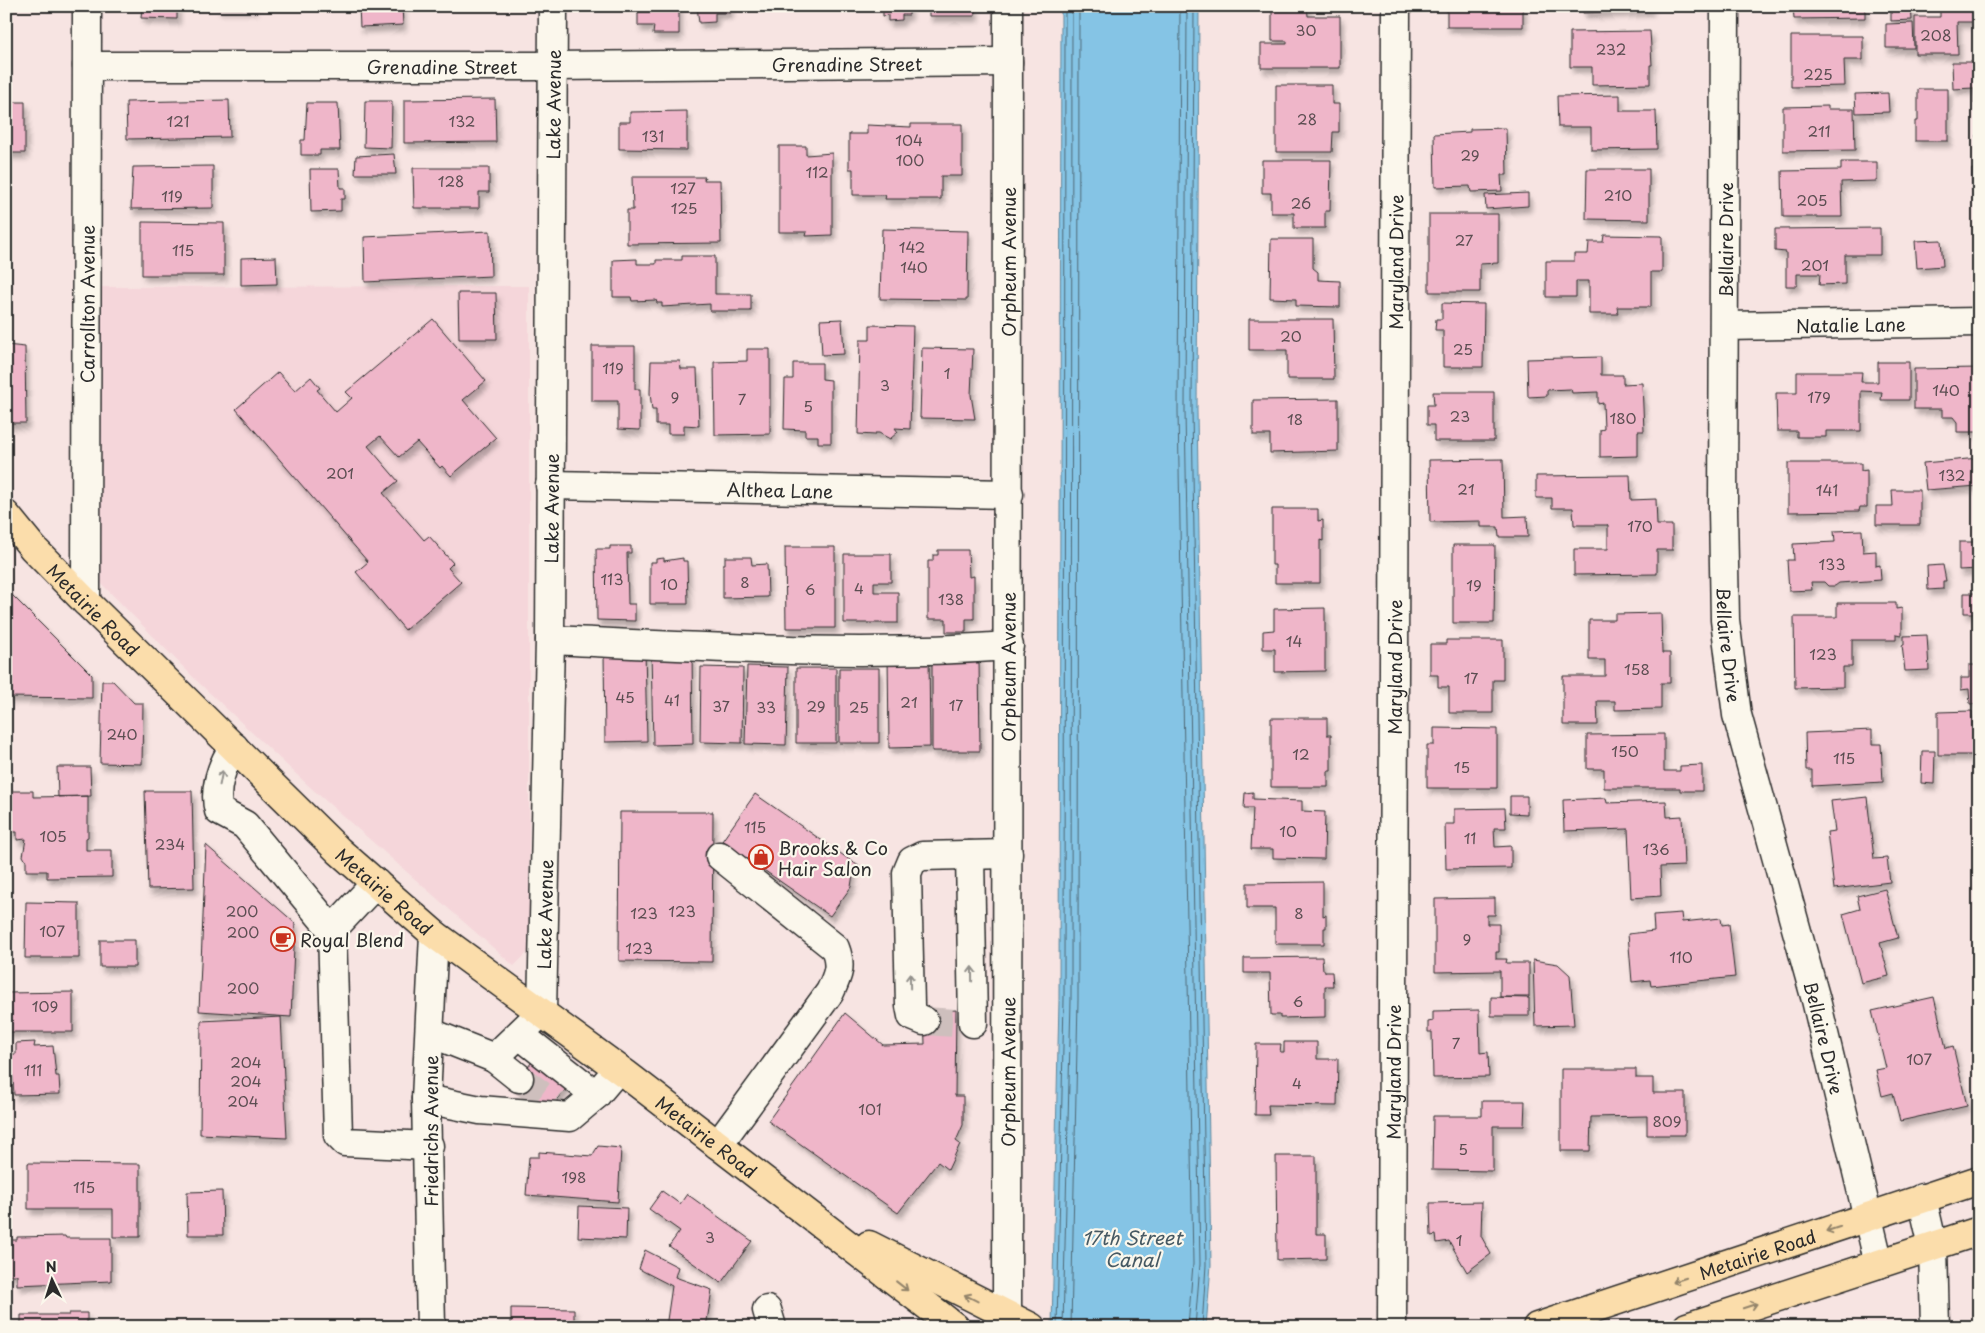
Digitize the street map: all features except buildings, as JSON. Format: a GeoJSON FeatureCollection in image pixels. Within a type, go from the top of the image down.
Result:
{"type":"FeatureCollection","features":[{"type":"Feature","properties":{"kind":"main road","name":"Metairie Road"},"geometry":{"type":"LineString","coordinates":[[6,515],[34,548],[86,602],[339,851],[434,934],[618,1069],[955,1327]]}},
{"type":"Feature","properties":{"kind":"main road","name":"Metairie Road"},"geometry":{"type":"LineString","coordinates":[[1536,1327],[1979,1180]]}},
{"type":"Feature","properties":{"kind":"main road","name":"Metairie Road"},"geometry":{"type":"LineString","coordinates":[[808,1214],[1015,1323]]}},
{"type":"Feature","properties":{"kind":"main road"},"geometry":{"type":"LineString","coordinates":[[1687,1327],[1979,1230]]}},
{"type":"Feature","properties":{"kind":"street","name":"Carrollton Avenue"},"geometry":{"type":"LineString","coordinates":[[86,602],[87,6]]}},
{"type":"Feature","properties":{"kind":"street","name":"Lake Avenue"},"geometry":{"type":"LineString","coordinates":[[542,1012],[550,640],[553,6]]}},
{"type":"Feature","properties":{"kind":"street","name":"Orpheum Avenue"},"geometry":{"type":"LineString","coordinates":[[1008,6],[1008,1023],[1015,1323]]}},
{"type":"Feature","properties":{"kind":"street","name":"Maryland Drive"},"geometry":{"type":"LineString","coordinates":[[1392,1327],[1396,6]]}},
{"type":"Feature","properties":{"kind":"street","name":"Bellaire Drive"},"geometry":{"type":"LineString","coordinates":[[1725,6],[1723,510],[1725,620],[1737,715],[1816,1000],[1879,1264]]}},
{"type":"Feature","properties":{"kind":"street","name":"Grenadine Street"},"geometry":{"type":"LineString","coordinates":[[87,66],[553,66],[1008,62]]}},
{"type":"Feature","properties":{"kind":"street","name":"Natalie Lane"},"geometry":{"type":"LineString","coordinates":[[1725,326],[1979,322]]}},
{"type":"Feature","properties":{"kind":"street","name":"Althea Lane"},"geometry":{"type":"LineString","coordinates":[[550,485],[1009,494]]}},
{"type":"Feature","properties":{"kind":"street"},"geometry":{"type":"LineString","coordinates":[[550,640],[837,652],[958,650],[1009,646]]}},
{"type":"Feature","properties":{"kind":"street"},"geometry":{"type":"LineString","coordinates":[[234,747],[224,761],[217,798],[219,811],[244,826],[332,930],[338,1135],[345,1142],[429,1146]]}},
{"type":"Feature","properties":{"kind":"street"},"geometry":{"type":"LineString","coordinates":[[924,1021],[912,1016],[910,1006],[908,873],[912,861],[922,856],[1008,854]]}},
{"type":"Feature","properties":{"kind":"street"},"geometry":{"type":"LineString","coordinates":[[970,855],[965,1023],[1008,1023]]}},
{"type":"Feature","properties":{"kind":"street"},"geometry":{"type":"LineString","coordinates":[[718,1145],[830,992],[839,974],[840,962],[835,948],[720,856]]}},
{"type":"Feature","properties":{"kind":"street"},"geometry":{"type":"LineString","coordinates":[[332,930],[376,883]]}},
{"type":"Feature","properties":{"kind":"street","name":"Friedrichs Avenue"},"geometry":{"type":"LineString","coordinates":[[432,1327],[429,1146],[426,1099],[431,1032],[434,934]]}},
{"type":"Feature","properties":{"kind":"street"},"geometry":{"type":"LineString","coordinates":[[494,1058],[542,1012]]}},
{"type":"Feature","properties":{"kind":"street"},"geometry":{"type":"LineString","coordinates":[[431,1032],[494,1058],[520,1078]]}},
{"type":"Feature","properties":{"kind":"street"},"geometry":{"type":"LineString","coordinates":[[520,1035],[596,1094]]}},
{"type":"Feature","properties":{"kind":"street"},"geometry":{"type":"LineString","coordinates":[[426,1099],[480,1110],[562,1111],[596,1094],[618,1069]]}},
{"type":"Feature","properties":{"kind":"street"},"geometry":{"type":"LineString","coordinates":[[1922,1198],[1933,1246],[1935,1327]]}},
{"type":"Feature","properties":{"kind":"shaded area"},"geometry":{"type":"Polygon","coordinates":[[[529,286],[529,951],[514,966],[310,787],[197,681],[98,580],[96,287],[529,286]]]}},
{"type":"Feature","properties":{"kind":"water","name":"17th Street Canal"},"geometry":{"type":"Polygon","coordinates":[[[1061,6],[1199,6],[1197,411],[1211,1265],[1206,1327],[1052,1327],[1059,1000],[1061,6]]]}},
{"type":"Feature","properties":{"kind":"tunnel"},"geometry":{"type":"LineString","coordinates":[[924,1021],[957,1023]]}},
{"type":"Feature","properties":{"kind":"tunnel"},"geometry":{"type":"LineString","coordinates":[[519,1078],[554,1104]]}},
{"type":"Feature","properties":{"kind":"place","name":"Brooks & Co Hair Salon"},"geometry":{"type":"Point","coordinates":[761,857]}},
{"type":"Feature","properties":{"kind":"place","name":"Royal Blend"},"geometry":{"type":"Point","coordinates":[283,939]}}]}
